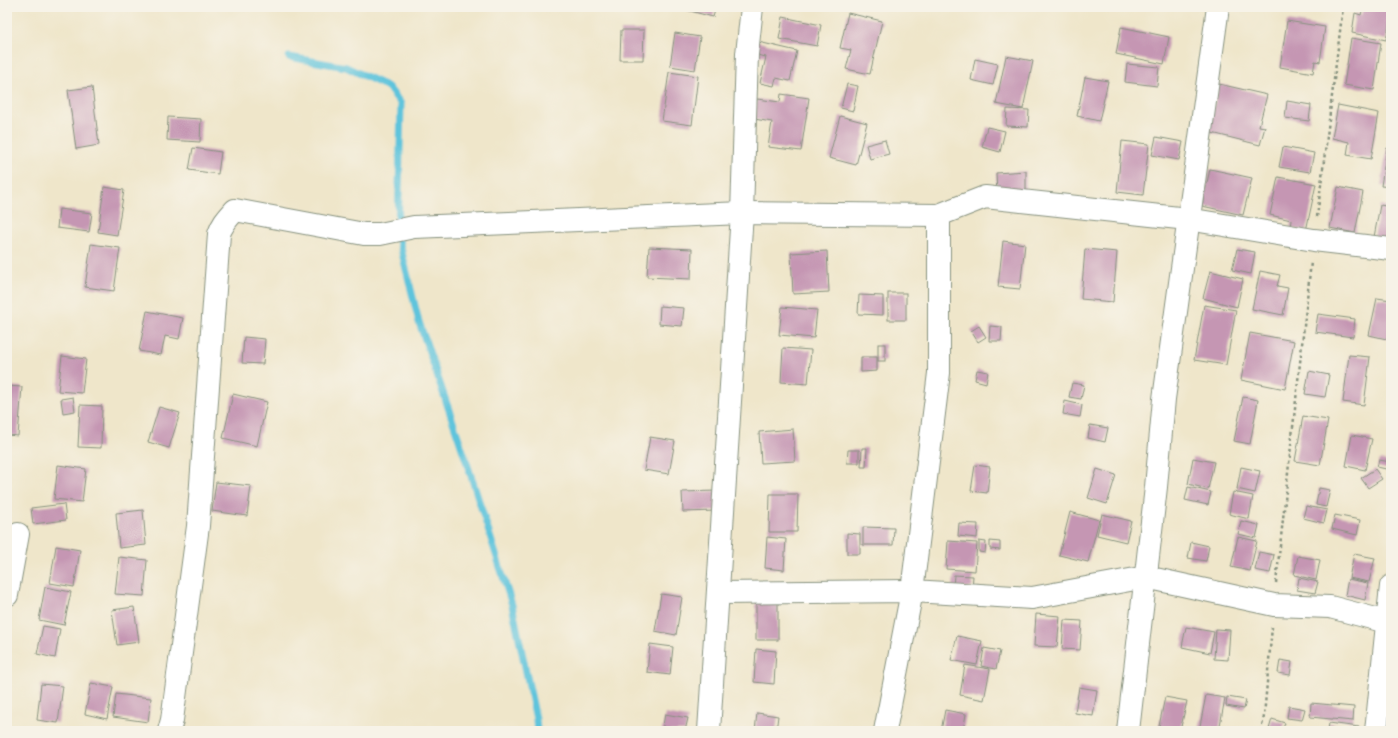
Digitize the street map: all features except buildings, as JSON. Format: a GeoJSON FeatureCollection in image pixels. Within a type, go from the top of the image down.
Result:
{"type":"FeatureCollection","features":[{"type":"Feature","properties":{"kind":"street"},"geometry":{"type":"LineString","coordinates":[[709,731],[742,213],[747,54],[752,7]]}},
{"type":"Feature","properties":{"kind":"street"},"geometry":{"type":"LineString","coordinates":[[1128,731],[1156,486],[1164,399],[1218,7]]}},
{"type":"Feature","properties":{"kind":"street"},"geometry":{"type":"LineString","coordinates":[[169,731],[172,720],[198,526],[220,234],[221,227],[235,210],[364,234],[380,234],[414,227],[742,213],[938,215],[985,197],[1188,219],[1314,240],[1391,249]]}},
{"type":"Feature","properties":{"kind":"street"},"geometry":{"type":"LineString","coordinates":[[885,731],[912,591],[939,373],[938,215]]}},
{"type":"Feature","properties":{"kind":"street"},"geometry":{"type":"LineString","coordinates":[[7,595],[18,534]]}},
{"type":"Feature","properties":{"kind":"street"},"geometry":{"type":"LineString","coordinates":[[718,593],[912,591],[1032,598],[1146,578],[1274,605],[1330,607],[1387,622]]}},
{"type":"Feature","properties":{"kind":"street"},"geometry":{"type":"LineString","coordinates":[[1376,731],[1391,586]]}},
{"type":"Feature","properties":{"kind":"path"},"geometry":{"type":"LineString","coordinates":[[1261,731],[1264,716],[1274,605],[1314,240],[1343,7]]}},
{"type":"Feature","properties":{"kind":"waterway"},"geometry":{"type":"LineString","coordinates":[[289,57],[346,67],[388,87],[401,104],[398,236],[419,322],[466,460],[512,605],[536,719],[537,731]]}}]}
